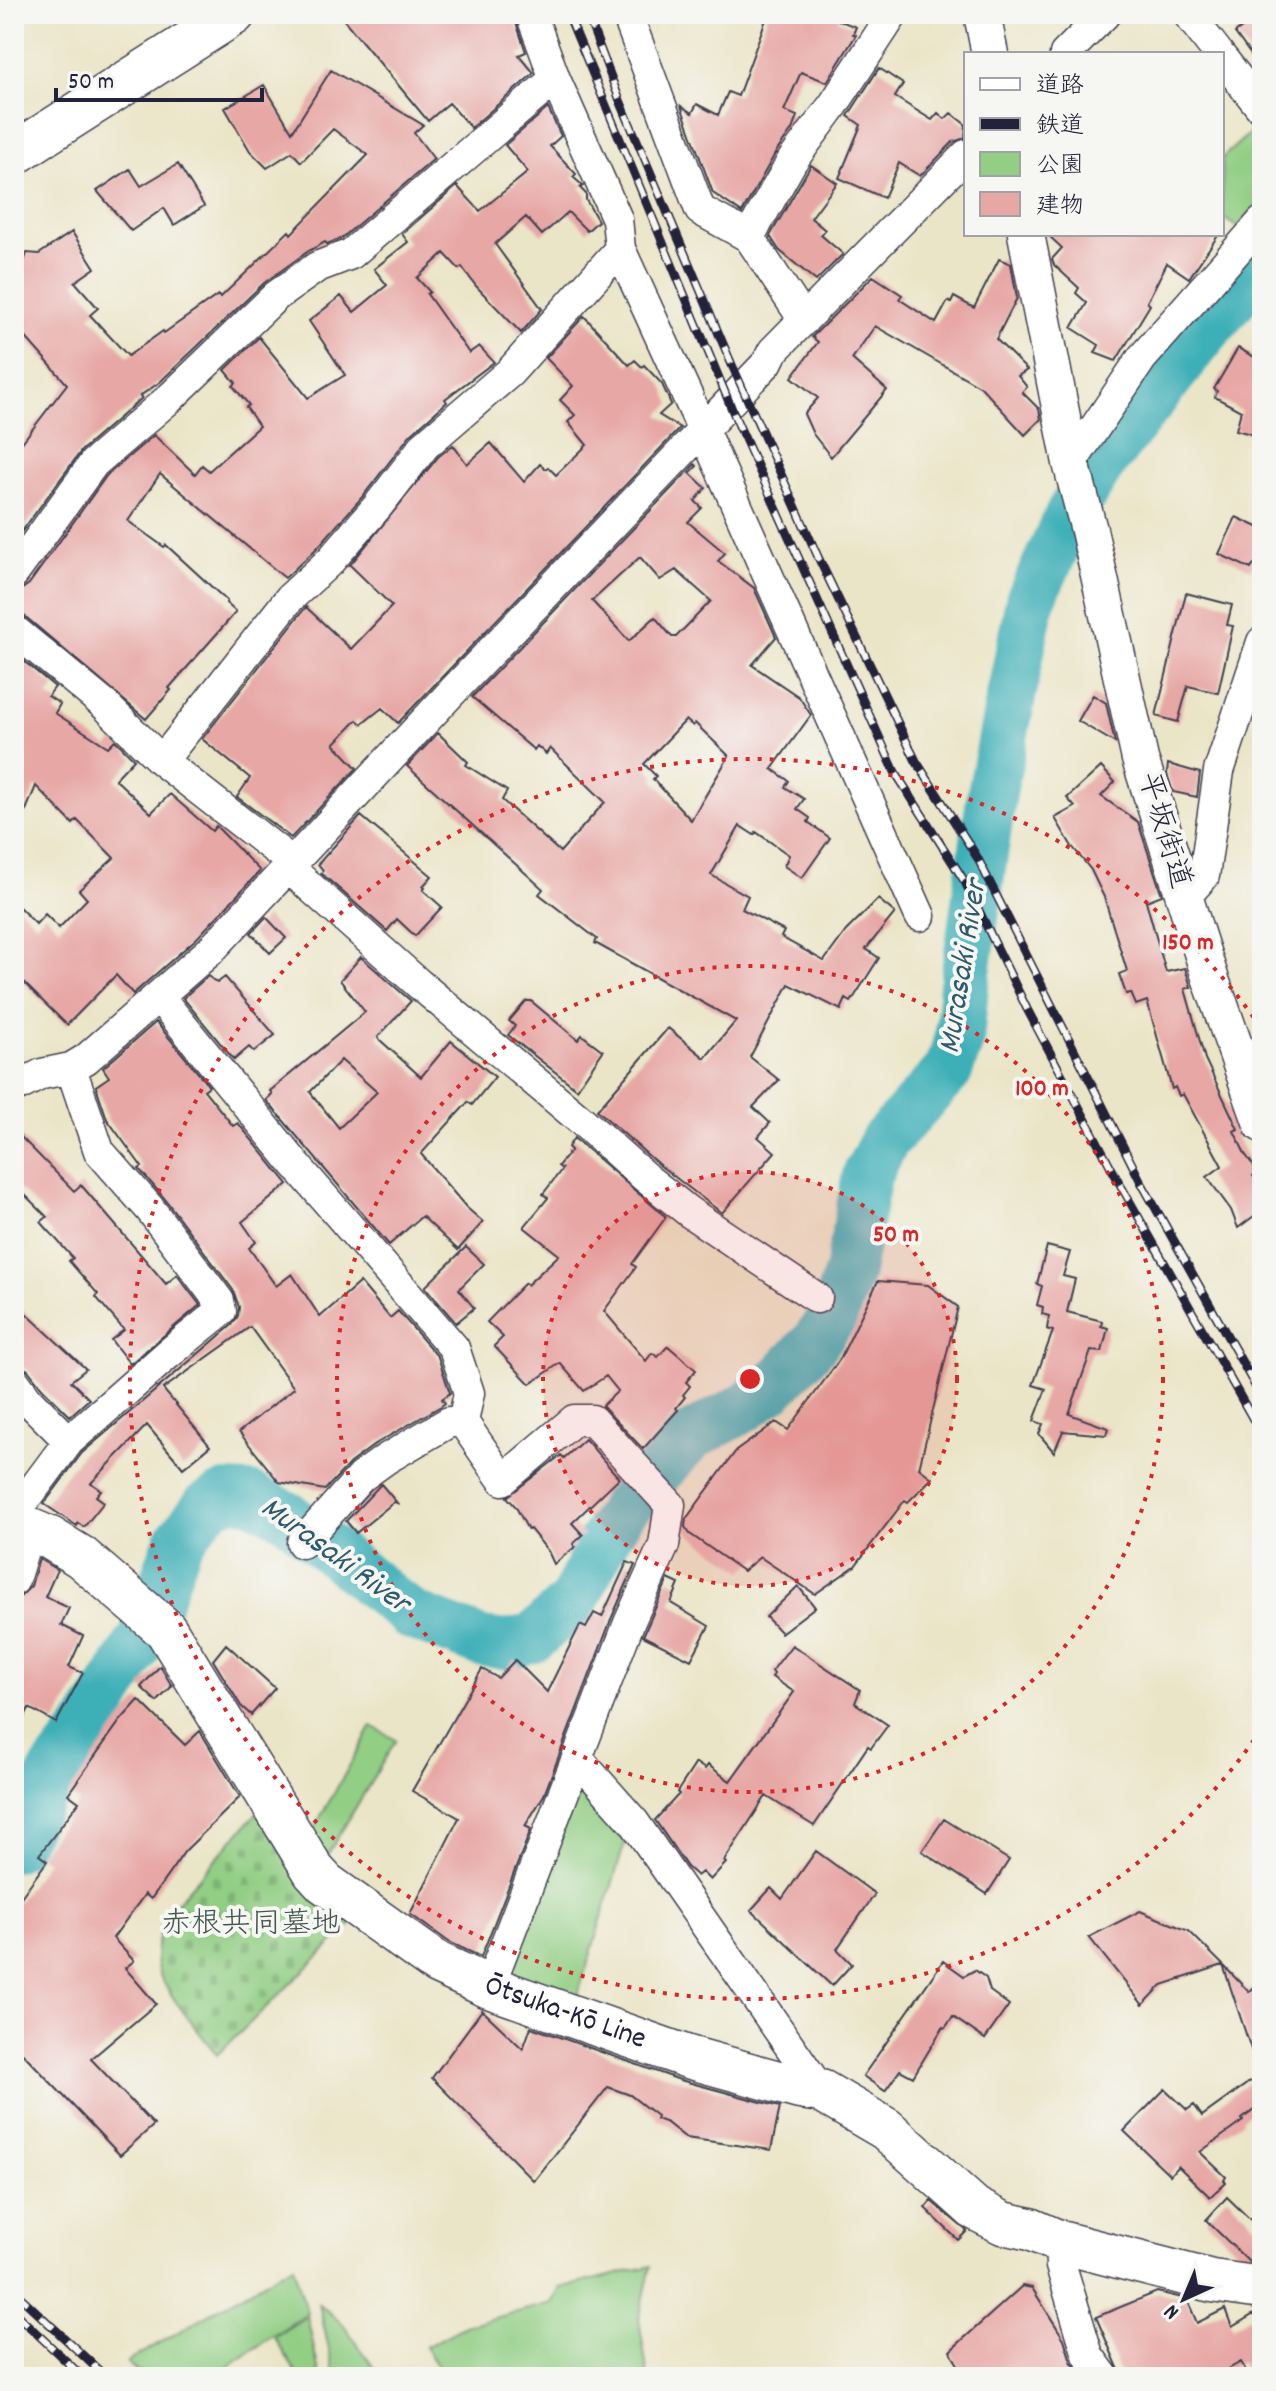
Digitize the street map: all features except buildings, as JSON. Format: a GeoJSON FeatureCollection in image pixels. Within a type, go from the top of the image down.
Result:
{"type":"FeatureCollection","features":[{"type":"Feature","properties":{"kind":"main road"},"geometry":{"type":"LineString","coordinates":[[14,154],[234,14]]}},
{"type":"Feature","properties":{"kind":"main road","name":"Ōtsuka-Kō Line"},"geometry":{"type":"LineString","coordinates":[[19,1523],[81,1557],[166,1630],[319,1877],[437,1963],[489,1987],[688,2057],[821,2091],[886,2129],[974,2208],[1003,2223],[1030,2229],[1060,2242],[1212,2281],[1262,2288]]}},
{"type":"Feature","properties":{"kind":"street"},"geometry":{"type":"LineString","coordinates":[[531,14],[555,79],[617,219],[620,249],[920,916]]}},
{"type":"Feature","properties":{"kind":"street"},"geometry":{"type":"LineString","coordinates":[[627,14],[700,210],[749,237],[804,320]]}},
{"type":"Feature","properties":{"kind":"street"},"geometry":{"type":"LineString","coordinates":[[749,237],[792,161],[893,14]]}},
{"type":"Feature","properties":{"kind":"street"},"geometry":{"type":"LineString","coordinates":[[982,14],[990,52]]}},
{"type":"Feature","properties":{"kind":"street"},"geometry":{"type":"LineString","coordinates":[[1067,52],[1105,14]]}},
{"type":"Feature","properties":{"kind":"street"},"geometry":{"type":"LineString","coordinates":[[1188,14],[1218,52]]}},
{"type":"Feature","properties":{"kind":"street"},"geometry":{"type":"LineString","coordinates":[[1224,60],[1262,109]]}},
{"type":"Feature","properties":{"kind":"street"},"geometry":{"type":"LineString","coordinates":[[14,573],[94,463],[170,398],[276,296],[317,267],[351,254],[555,79]]}},
{"type":"Feature","properties":{"kind":"street"},"geometry":{"type":"LineString","coordinates":[[14,1088],[42,1074],[71,1068],[86,1059],[210,951],[804,320],[964,157]]}},
{"type":"Feature","properties":{"kind":"street"},"geometry":{"type":"LineString","coordinates":[[1073,470],[1142,358],[1262,222]]}},
{"type":"Feature","properties":{"kind":"street"},"geometry":{"type":"LineString","coordinates":[[1026,236],[1073,470]]}},
{"type":"Feature","properties":{"kind":"street"},"geometry":{"type":"LineString","coordinates":[[162,761],[290,598],[340,550],[425,445],[510,372],[620,249]]}},
{"type":"Feature","properties":{"kind":"street","name":"平坂街道"},"geometry":{"type":"LineString","coordinates":[[1073,470],[1140,759],[1262,1124]]}},
{"type":"Feature","properties":{"kind":"street"},"geometry":{"type":"LineString","coordinates":[[14,630],[106,706],[162,761],[293,863],[298,876],[397,965],[646,1178],[689,1212],[817,1298]]}},
{"type":"Feature","properties":{"kind":"street"},"geometry":{"type":"LineString","coordinates":[[1184,898],[1204,876],[1219,771],[1252,695],[1262,642]]}},
{"type":"Feature","properties":{"kind":"street"},"geometry":{"type":"LineString","coordinates":[[159,997],[295,1164],[454,1348],[469,1393],[463,1422],[503,1480],[574,1420],[592,1420],[670,1505],[664,1545],[629,1623],[489,1987]]}},
{"type":"Feature","properties":{"kind":"street"},"geometry":{"type":"LineString","coordinates":[[14,1580],[19,1523],[69,1441],[221,1311],[219,1301],[150,1209],[99,1151],[71,1068]]}},
{"type":"Feature","properties":{"kind":"street"},"geometry":{"type":"LineString","coordinates":[[14,1381],[28,1400],[69,1441]]}},
{"type":"Feature","properties":{"kind":"street"},"geometry":{"type":"LineString","coordinates":[[302,1543],[361,1477],[449,1422],[463,1422]]}},
{"type":"Feature","properties":{"kind":"street"},"geometry":{"type":"LineString","coordinates":[[577,1758],[634,1822],[821,2091]]}},
{"type":"Feature","properties":{"kind":"street"},"geometry":{"type":"LineString","coordinates":[[1060,2242],[1061,2266],[1088,2355],[1104,2377]]}},
{"type":"Feature","properties":{"kind":"green space"},"geometry":{"type":"Polygon","coordinates":[[[1250,133],[1262,147],[1262,198],[1238,228],[1224,218],[1224,156],[1250,133]]]}},
{"type":"Feature","properties":{"kind":"green space"},"geometry":{"type":"Polygon","coordinates":[[[372,1726],[396,1740],[323,1862],[308,1839],[372,1726]]]}},
{"type":"Feature","properties":{"kind":"green space"},"geometry":{"type":"Polygon","coordinates":[[[577,1776],[628,1833],[573,2011],[497,1983],[577,1776]]]}},
{"type":"Feature","properties":{"kind":"green space","name":"赤根共同墓地"},"geometry":{"type":"Polygon","coordinates":[[[263,1806],[354,1922],[217,2055],[160,1975],[157,1945],[169,1911],[263,1806]]]}},
{"type":"Feature","properties":{"kind":"green space"},"geometry":{"type":"Polygon","coordinates":[[[293,2265],[307,2313],[212,2377],[142,2377],[127,2362],[293,2265]]]}},
{"type":"Feature","properties":{"kind":"green space"},"geometry":{"type":"Polygon","coordinates":[[[651,2266],[639,2319],[648,2377],[445,2377],[425,2347],[467,2325],[552,2303],[560,2288],[651,2266]]]}},
{"type":"Feature","properties":{"kind":"green space"},"geometry":{"type":"Polygon","coordinates":[[[319,2304],[343,2324],[381,2377],[335,2377],[319,2304]]]}},
{"type":"Feature","properties":{"kind":"green space"},"geometry":{"type":"Polygon","coordinates":[[[307,2316],[320,2377],[299,2377],[274,2337],[307,2316]]]}},
{"type":"Feature","properties":{"kind":"waterway","name":"Murasaki River"},"geometry":{"type":"LineString","coordinates":[[14,1847],[55,1770],[90,1725],[145,1634],[178,1543],[206,1507],[226,1496],[250,1497],[288,1516],[411,1615],[482,1642],[507,1645],[533,1638],[573,1602],[602,1543],[624,1508],[692,1436],[744,1408],[774,1386],[814,1344],[833,1316],[849,1272],[867,1175],[885,1140],[948,1071],[959,1041],[992,793],[1030,601],[1071,512],[1100,465],[1262,264]]}},
{"type":"Feature","properties":{"kind":"railway"},"geometry":{"type":"LineString","coordinates":[[568,14],[736,419],[895,772],[965,882],[1027,1009],[1121,1186],[1262,1435]]}},
{"type":"Feature","properties":{"kind":"railway"},"geometry":{"type":"LineString","coordinates":[[587,14],[619,98],[732,365],[819,559],[916,761],[977,857],[1141,1182],[1262,1398]]}},
{"type":"Feature","properties":{"kind":"railway"},"geometry":{"type":"LineString","coordinates":[[14,2291],[106,2377]]}},
{"type":"Feature","properties":{"kind":"railway"},"geometry":{"type":"LineString","coordinates":[[14,2312],[83,2377]]}}]}
